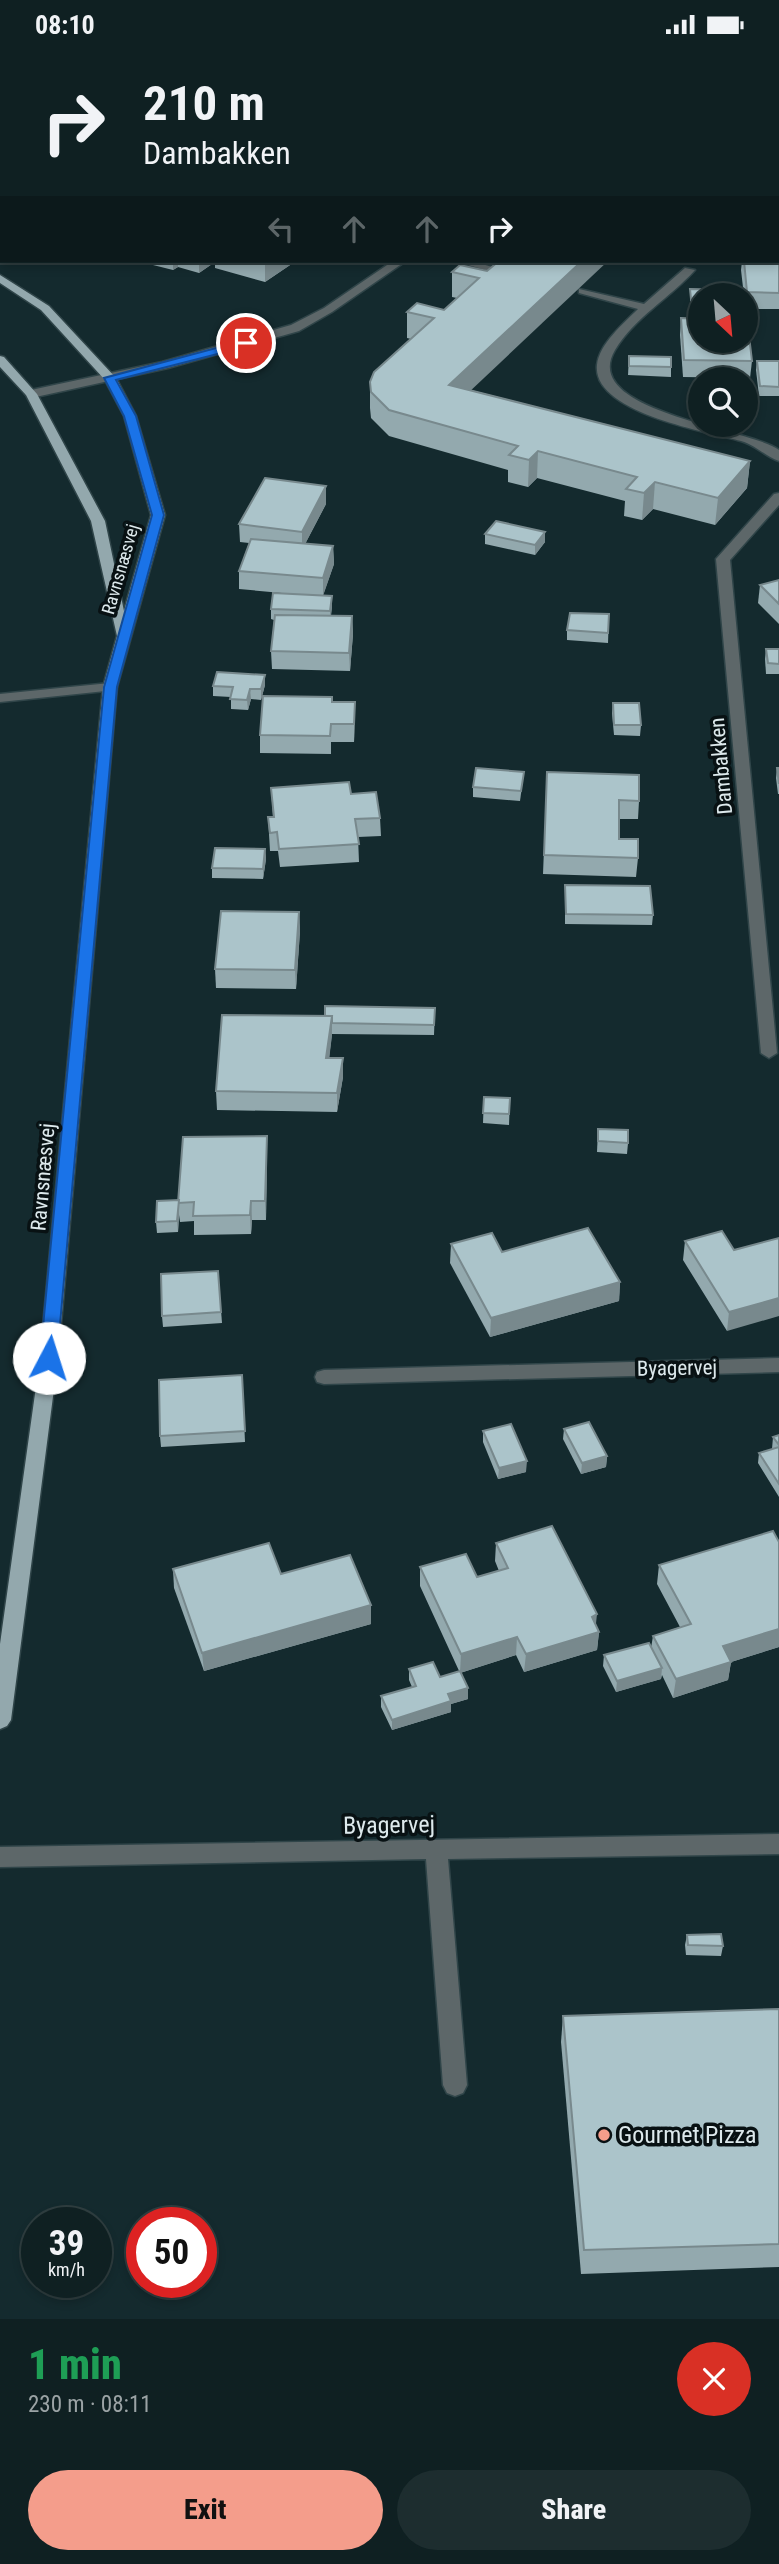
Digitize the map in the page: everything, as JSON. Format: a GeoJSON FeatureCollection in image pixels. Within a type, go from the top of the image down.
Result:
{"type":"FeatureCollection","features":[{"type":"Feature","properties":{"kind":"main road","name":"Ravnsnæsvej"},"geometry":{"type":"LineString","coordinates":[[0,278],[45,308],[110,378],[130,416],[158,515],[110,687],[49,1358],[0,1720]]}},
{"type":"Feature","properties":{"kind":"main road","name":"Ravnsnæsvej"},"geometry":{"type":"LineString","coordinates":[[0,360],[31,394],[98,521],[123,637]]}},
{"type":"Feature","properties":{"kind":"street"},"geometry":{"type":"LineString","coordinates":[[31,394],[220,351],[295,328],[328,310],[397,263]]}},
{"type":"Feature","properties":{"kind":"street"},"geometry":{"type":"LineString","coordinates":[[468,263],[503,272]]}},
{"type":"Feature","properties":{"kind":"street"},"geometry":{"type":"LineString","coordinates":[[689,270],[646,308],[609,348],[602,366],[609,386],[630,403],[661,416],[753,441],[779,457]]}},
{"type":"Feature","properties":{"kind":"street"},"geometry":{"type":"LineString","coordinates":[[583,291],[646,308]]}},
{"type":"Feature","properties":{"kind":"street","name":"Dambakken"},"geometry":{"type":"LineString","coordinates":[[769,1053],[723,559],[779,497]]}},
{"type":"Feature","properties":{"kind":"street"},"geometry":{"type":"LineString","coordinates":[[0,698],[110,687]]}},
{"type":"Feature","properties":{"kind":"street","name":"Byagervej"},"geometry":{"type":"LineString","coordinates":[[324,1377],[779,1365]]}},
{"type":"Feature","properties":{"kind":"street","name":"Byagervej"},"geometry":{"type":"LineString","coordinates":[[0,1857],[779,1844]]}},
{"type":"Feature","properties":{"kind":"street"},"geometry":{"type":"LineString","coordinates":[[436,1850],[447,1955],[455,2085]]}},
{"type":"Feature","properties":{"kind":"building"},"geometry":{"type":"Polygon","coordinates":[[[497,263],[580,263],[449,385],[750,461],[718,498],[655,482],[644,493],[626,489],[637,477],[538,451],[529,460],[509,455],[518,446],[389,410],[371,392],[370,382],[374,372],[434,318],[407,312],[417,303],[444,310],[479,278],[452,272],[460,265],[487,271],[497,263]]]}},
{"type":"Feature","properties":{"kind":"building"},"geometry":{"type":"Polygon","coordinates":[[[744,263],[779,263],[779,293],[758,292],[758,283],[746,283],[744,263]]]}},
{"type":"Feature","properties":{"kind":"building"},"geometry":{"type":"Polygon","coordinates":[[[681,318],[688,318],[688,353],[751,353],[752,361],[684,360],[681,318]]]}},
{"type":"Feature","properties":{"kind":"building"},"geometry":{"type":"Polygon","coordinates":[[[629,356],[671,357],[671,367],[629,366],[629,356]]]}},
{"type":"Feature","properties":{"kind":"building"},"geometry":{"type":"Polygon","coordinates":[[[757,361],[779,361],[779,387],[760,386],[757,361]]]}},
{"type":"Feature","properties":{"kind":"building"},"geometry":{"type":"Polygon","coordinates":[[[265,478],[326,486],[302,532],[239,524],[265,478]]]}},
{"type":"Feature","properties":{"kind":"building"},"geometry":{"type":"Polygon","coordinates":[[[496,521],[545,532],[535,545],[485,534],[496,521]]]}},
{"type":"Feature","properties":{"kind":"building"},"geometry":{"type":"Polygon","coordinates":[[[251,539],[333,546],[323,578],[239,571],[251,539]]]}},
{"type":"Feature","properties":{"kind":"building"},"geometry":{"type":"Polygon","coordinates":[[[779,580],[779,604],[760,585],[779,580]]]}},
{"type":"Feature","properties":{"kind":"building"},"geometry":{"type":"Polygon","coordinates":[[[273,593],[332,596],[330,611],[271,609],[273,593]]]}},
{"type":"Feature","properties":{"kind":"building"},"geometry":{"type":"Polygon","coordinates":[[[570,613],[609,614],[608,633],[567,630],[570,613]]]}},
{"type":"Feature","properties":{"kind":"building"},"geometry":{"type":"Polygon","coordinates":[[[275,615],[352,616],[349,653],[271,651],[275,615]]]}},
{"type":"Feature","properties":{"kind":"building"},"geometry":{"type":"Polygon","coordinates":[[[766,649],[779,649],[779,664],[768,663],[766,649]]]}},
{"type":"Feature","properties":{"kind":"building"},"geometry":{"type":"Polygon","coordinates":[[[217,672],[265,675],[261,689],[250,689],[247,700],[230,699],[233,687],[213,686],[217,672]]]}},
{"type":"Feature","properties":{"kind":"building"},"geometry":{"type":"Polygon","coordinates":[[[263,696],[332,697],[332,702],[355,702],[354,724],[331,724],[330,736],[260,735],[263,696]]]}},
{"type":"Feature","properties":{"kind":"building"},"geometry":{"type":"Polygon","coordinates":[[[613,703],[639,703],[641,725],[614,725],[613,703]]]}},
{"type":"Feature","properties":{"kind":"building"},"geometry":{"type":"Polygon","coordinates":[[[476,768],[524,772],[521,791],[473,787],[476,768]]]}},
{"type":"Feature","properties":{"kind":"building"},"geometry":{"type":"Polygon","coordinates":[[[547,772],[639,775],[639,801],[619,800],[619,839],[638,839],[638,858],[544,855],[547,772]]]}},
{"type":"Feature","properties":{"kind":"building"},"geometry":{"type":"Polygon","coordinates":[[[349,782],[351,794],[376,792],[380,818],[355,819],[359,844],[279,849],[277,832],[270,833],[268,817],[274,817],[271,788],[349,782]]]}},
{"type":"Feature","properties":{"kind":"building"},"geometry":{"type":"Polygon","coordinates":[[[215,848],[265,849],[263,869],[212,868],[215,848]]]}},
{"type":"Feature","properties":{"kind":"building"},"geometry":{"type":"Polygon","coordinates":[[[565,885],[650,886],[653,915],[566,914],[565,885]]]}},
{"type":"Feature","properties":{"kind":"building"},"geometry":{"type":"Polygon","coordinates":[[[221,911],[299,912],[295,970],[215,969],[221,911]]]}},
{"type":"Feature","properties":{"kind":"building"},"geometry":{"type":"Polygon","coordinates":[[[325,1006],[435,1008],[434,1025],[332,1023],[332,1016],[325,1016],[325,1006]]]}},
{"type":"Feature","properties":{"kind":"building"},"geometry":{"type":"Polygon","coordinates":[[[222,1015],[332,1016],[326,1058],[343,1058],[337,1093],[216,1091],[222,1015]]]}},
{"type":"Feature","properties":{"kind":"building"},"geometry":{"type":"Polygon","coordinates":[[[484,1097],[510,1098],[509,1114],[483,1113],[484,1097]]]}},
{"type":"Feature","properties":{"kind":"building"},"geometry":{"type":"Polygon","coordinates":[[[598,1129],[628,1130],[628,1143],[598,1141],[598,1129]]]}},
{"type":"Feature","properties":{"kind":"building"},"geometry":{"type":"Polygon","coordinates":[[[267,1136],[265,1201],[251,1201],[250,1215],[193,1216],[194,1202],[178,1203],[183,1137],[267,1136]]]}},
{"type":"Feature","properties":{"kind":"building"},"geometry":{"type":"Polygon","coordinates":[[[179,1200],[177,1221],[156,1222],[157,1201],[179,1200]]]}},
{"type":"Feature","properties":{"kind":"building"},"geometry":{"type":"Polygon","coordinates":[[[588,1228],[620,1282],[491,1318],[451,1244],[492,1233],[502,1252],[588,1228]]]}},
{"type":"Feature","properties":{"kind":"building"},"geometry":{"type":"Polygon","coordinates":[[[722,1231],[734,1250],[779,1238],[779,1298],[729,1312],[685,1241],[722,1231]]]}},
{"type":"Feature","properties":{"kind":"building"},"geometry":{"type":"Polygon","coordinates":[[[218,1271],[221,1312],[162,1316],[161,1274],[218,1271]]]}},
{"type":"Feature","properties":{"kind":"building"},"geometry":{"type":"Polygon","coordinates":[[[242,1375],[245,1431],[160,1436],[159,1380],[242,1375]]]}},
{"type":"Feature","properties":{"kind":"building"},"geometry":{"type":"Polygon","coordinates":[[[589,1422],[607,1456],[582,1463],[564,1429],[589,1422]]]}},
{"type":"Feature","properties":{"kind":"building"},"geometry":{"type":"Polygon","coordinates":[[[511,1424],[527,1461],[499,1468],[483,1431],[511,1424]]]}},
{"type":"Feature","properties":{"kind":"building"},"geometry":{"type":"Polygon","coordinates":[[[779,1447],[779,1484],[759,1453],[779,1447]]]}},
{"type":"Feature","properties":{"kind":"building"},"geometry":{"type":"Polygon","coordinates":[[[552,1526],[597,1614],[592,1617],[599,1632],[526,1654],[517,1637],[461,1654],[420,1567],[466,1554],[477,1577],[508,1568],[496,1543],[552,1526]]]}},
{"type":"Feature","properties":{"kind":"building"},"geometry":{"type":"Polygon","coordinates":[[[773,1531],[779,1542],[779,1629],[723,1646],[731,1662],[676,1679],[653,1636],[691,1624],[659,1565],[773,1531]]]}},
{"type":"Feature","properties":{"kind":"building"},"geometry":{"type":"Polygon","coordinates":[[[269,1543],[281,1574],[350,1555],[371,1605],[202,1653],[173,1569],[269,1543]]]}},
{"type":"Feature","properties":{"kind":"building"},"geometry":{"type":"Polygon","coordinates":[[[649,1643],[662,1668],[617,1681],[604,1655],[649,1643]]]}},
{"type":"Feature","properties":{"kind":"building"},"geometry":{"type":"Polygon","coordinates":[[[433,1662],[440,1677],[460,1671],[468,1688],[448,1694],[451,1701],[392,1720],[381,1696],[416,1686],[409,1669],[433,1662]]]}},
{"type":"Feature","properties":{"kind":"building"},"geometry":{"type":"Polygon","coordinates":[[[721,1934],[723,1946],[688,1945],[687,1935],[721,1934]]]}},
{"type":"Feature","properties":{"kind":"building"},"geometry":{"type":"Polygon","coordinates":[[[779,2009],[779,2244],[584,2250],[563,2016],[779,2009]]]}},
{"type":"Feature","properties":{"kind":"place","name":"Gourmet Pizza"},"geometry":{"type":"Point","coordinates":[604,2135]}},
{"type":"Feature","properties":{"kind":"route"},"geometry":{"type":"LineString","coordinates":[[49,1358],[110,687],[158,515],[130,416],[110,378],[246,343]]}}]}
